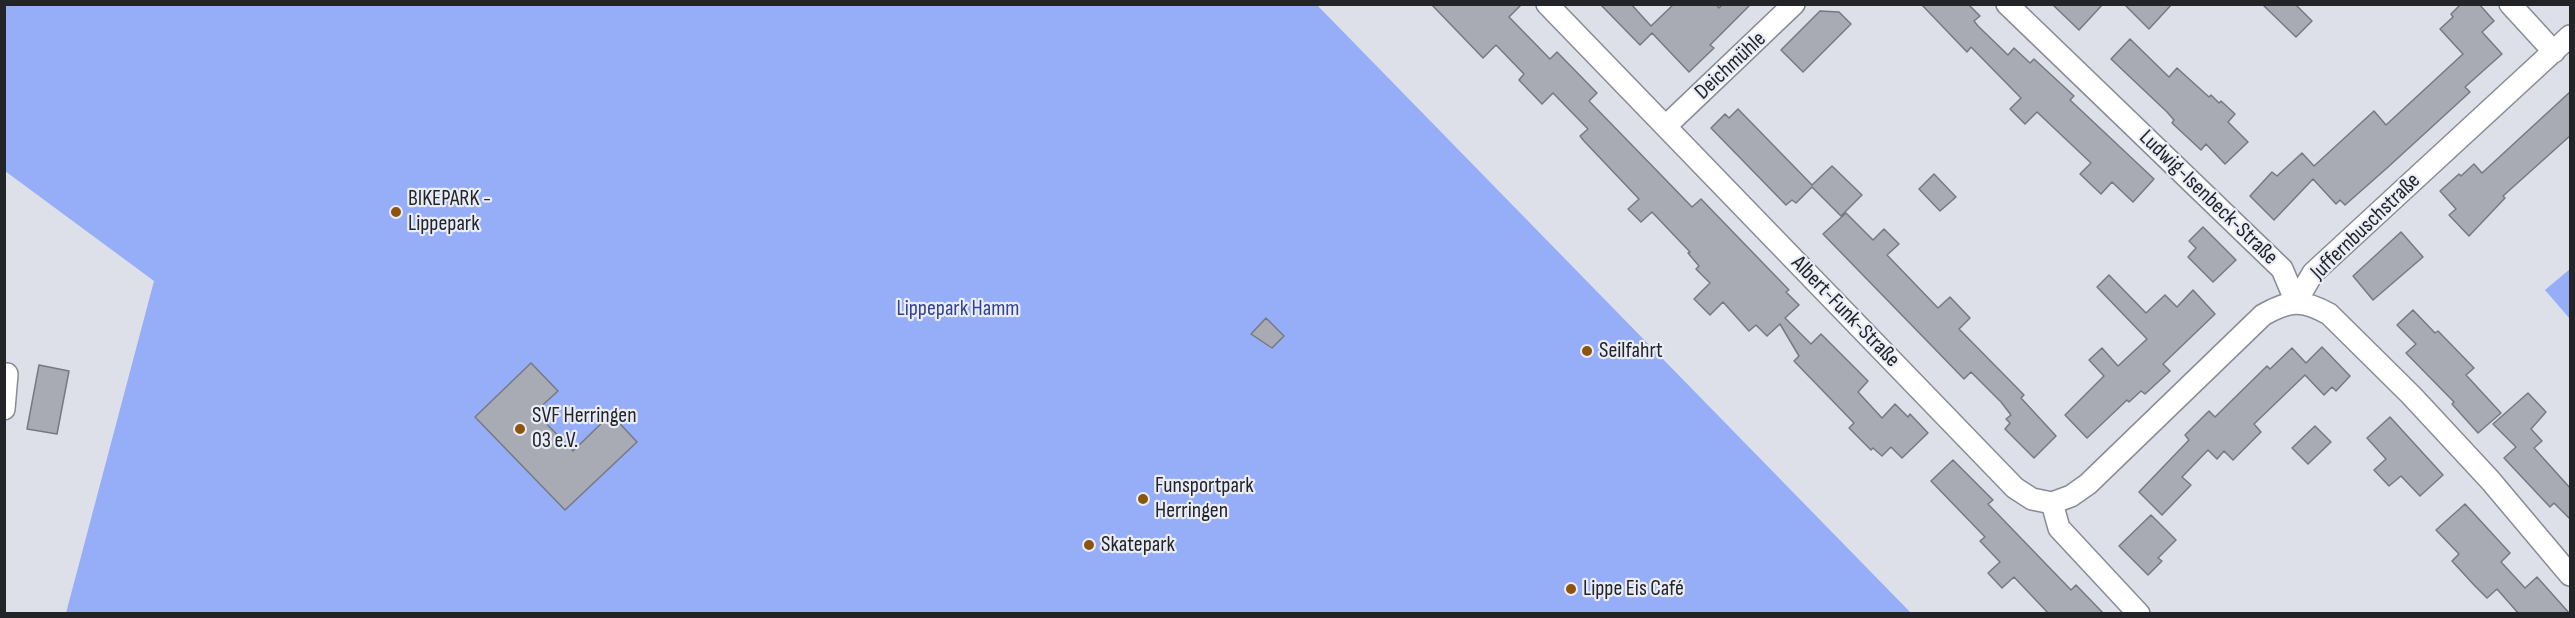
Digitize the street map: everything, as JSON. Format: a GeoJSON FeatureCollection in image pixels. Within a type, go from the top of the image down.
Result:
{"type":"FeatureCollection","features":[{"type":"Feature","properties":{"kind":"street","name":"Albert-Funk-Straße"},"geometry":{"type":"LineString","coordinates":[[1547,4],[2015,488],[2032,499],[2052,503]]}},
{"type":"Feature","properties":{"kind":"street","name":"Deichmühle"},"geometry":{"type":"LineString","coordinates":[[1666,126],[1794,4]]}},
{"type":"Feature","properties":{"kind":"street","name":"Ludwig-Isenbeck-Straße"},"geometry":{"type":"LineString","coordinates":[[2007,4],[2282,269],[2296,302]]}},
{"type":"Feature","properties":{"kind":"street"},"geometry":{"type":"LineString","coordinates":[[2510,4],[2554,52]]}},
{"type":"Feature","properties":{"kind":"street","name":"Juffernbuschstraße"},"geometry":{"type":"LineString","coordinates":[[2052,503],[2071,496],[2088,484],[2263,315],[2281,304],[2296,302],[2313,273],[2571,36]]}},
{"type":"Feature","properties":{"kind":"street"},"geometry":{"type":"LineString","coordinates":[[2296,302],[2315,306],[2329,314],[2490,480],[2571,575]]}},
{"type":"Feature","properties":{"kind":"street"},"geometry":{"type":"LineString","coordinates":[[4,409],[7,374]]}},
{"type":"Feature","properties":{"kind":"street"},"geometry":{"type":"LineString","coordinates":[[2052,503],[2059,528],[2139,614]]}},
{"type":"Feature","properties":{"kind":"green space","name":"Lippepark Hamm"},"geometry":{"type":"Polygon","coordinates":[[[5,5],[1317,5],[1911,613],[66,613],[154,281],[5,171],[5,5]]]}},
{"type":"Feature","properties":{"kind":"green space"},"geometry":{"type":"Polygon","coordinates":[[[2570,269],[2570,319],[2545,290],[2570,269]]]}},
{"type":"Feature","properties":{"kind":"building"},"geometry":{"type":"Polygon","coordinates":[[[1431,4],[1522,4],[1509,17],[1550,59],[1557,52],[1597,93],[1589,101],[1692,207],[1701,199],[1789,290],[1786,292],[1799,305],[1785,318],[1811,344],[1821,334],[1868,381],[1858,392],[1882,418],[1895,404],[1908,417],[1910,414],[1928,433],[1902,458],[1891,447],[1882,456],[1873,448],[1871,450],[1849,428],[1854,423],[1794,361],[1799,356],[1780,324],[1767,336],[1756,325],[1749,331],[1723,302],[1710,315],[1694,299],[1710,283],[1696,269],[1699,266],[1688,253],[1690,252],[1652,212],[1641,222],[1628,209],[1639,199],[1580,136],[1588,129],[1553,93],[1542,104],[1519,80],[1524,74],[1496,45],[1483,58],[1431,4]]]}},
{"type":"Feature","properties":{"kind":"building"},"geometry":{"type":"Polygon","coordinates":[[[1600,4],[1631,4],[1651,26],[1674,4],[1716,4],[1719,8],[1723,4],[1751,4],[1710,45],[1714,48],[1689,72],[1652,33],[1640,45],[1600,4]]]}},
{"type":"Feature","properties":{"kind":"building"},"geometry":{"type":"Polygon","coordinates":[[[1921,4],[1968,4],[1980,16],[1974,21],[2008,55],[2014,48],[2030,63],[2034,59],[2074,96],[2070,100],[2154,179],[2133,202],[2112,182],[2101,194],[2080,174],[2091,163],[2037,112],[2025,124],[2010,109],[2021,98],[1971,47],[1967,52],[1921,4]]]}},
{"type":"Feature","properties":{"kind":"building"},"geometry":{"type":"Polygon","coordinates":[[[2052,4],[2103,4],[2079,30],[2052,4]]]}},
{"type":"Feature","properties":{"kind":"building"},"geometry":{"type":"Polygon","coordinates":[[[2124,4],[2172,4],[2149,29],[2124,4]]]}},
{"type":"Feature","properties":{"kind":"building"},"geometry":{"type":"Polygon","coordinates":[[[2262,4],[2295,4],[2312,21],[2296,37],[2262,4]]]}},
{"type":"Feature","properties":{"kind":"building"},"geometry":{"type":"Polygon","coordinates":[[[2461,4],[2479,4],[2494,21],[2482,32],[2502,54],[2465,87],[2470,92],[2345,205],[2340,200],[2336,204],[2313,179],[2274,220],[2250,196],[2272,172],[2277,176],[2302,153],[2314,166],[2374,111],[2386,125],[2463,54],[2440,29],[2453,17],[2451,14],[2461,4]]]}},
{"type":"Feature","properties":{"kind":"building"},"geometry":{"type":"Polygon","coordinates":[[[1820,11],[1839,12],[1851,24],[1803,72],[1781,50],[1820,11]]]}},
{"type":"Feature","properties":{"kind":"building"},"geometry":{"type":"Polygon","coordinates":[[[2130,39],[2169,77],[2177,68],[2209,97],[2211,95],[2219,103],[2221,101],[2235,114],[2228,122],[2248,142],[2225,164],[2206,144],[2201,150],[2172,123],[2174,120],[2167,112],[2111,59],[2130,39]]]}},
{"type":"Feature","properties":{"kind":"building"},"geometry":{"type":"Polygon","coordinates":[[[2571,91],[2571,135],[2503,196],[2505,198],[2469,236],[2449,215],[2456,209],[2440,191],[2474,164],[2482,173],[2571,91]]]}},
{"type":"Feature","properties":{"kind":"building"},"geometry":{"type":"Polygon","coordinates":[[[1738,109],[1812,185],[1832,166],[1862,195],[1841,216],[1812,187],[1796,203],[1792,200],[1786,205],[1711,128],[1725,114],[1729,118],[1738,109]]]}},
{"type":"Feature","properties":{"kind":"building"},"geometry":{"type":"Polygon","coordinates":[[[1934,174],[1956,197],[1940,211],[1919,189],[1934,174]]]}},
{"type":"Feature","properties":{"kind":"building"},"geometry":{"type":"Polygon","coordinates":[[[1846,213],[1873,240],[1884,229],[1899,244],[1887,255],[1938,308],[1950,297],[1970,318],[1959,329],[2024,395],[2021,398],[2056,436],[2034,458],[2005,429],[2010,423],[2006,419],[2011,415],[2001,402],[1971,372],[1964,379],[1823,234],[1846,213]]]}},
{"type":"Feature","properties":{"kind":"building"},"geometry":{"type":"Polygon","coordinates":[[[2203,227],[2236,260],[2213,282],[2188,257],[2196,248],[2189,241],[2203,227]]]}},
{"type":"Feature","properties":{"kind":"building"},"geometry":{"type":"Polygon","coordinates":[[[2401,232],[2423,257],[2373,300],[2353,276],[2401,232]]]}},
{"type":"Feature","properties":{"kind":"building"},"geometry":{"type":"Polygon","coordinates":[[[2109,275],[2146,313],[2165,295],[2177,307],[2193,290],[2215,314],[2163,364],[2170,371],[2145,394],[2141,391],[2129,402],[2127,400],[2087,438],[2065,415],[2104,376],[2089,360],[2102,348],[2118,366],[2147,339],[2097,287],[2109,275]]]}},
{"type":"Feature","properties":{"kind":"building"},"geometry":{"type":"Polygon","coordinates":[[[2413,310],[2435,333],[2438,331],[2474,368],[2466,375],[2501,413],[2478,433],[2452,404],[2454,402],[2406,353],[2416,344],[2397,325],[2413,310]]]}},
{"type":"Feature","properties":{"kind":"building"},"geometry":{"type":"Polygon","coordinates":[[[1266,318],[1284,336],[1272,348],[1251,334],[1266,318]]]}},
{"type":"Feature","properties":{"kind":"building"},"geometry":{"type":"Polygon","coordinates":[[[2322,347],[2350,376],[2336,391],[2332,387],[2324,395],[2305,375],[2254,424],[2261,432],[2233,460],[2224,451],[2217,459],[2208,450],[2182,477],[2191,485],[2162,515],[2139,492],[2189,440],[2185,435],[2209,411],[2215,417],[2267,366],[2270,369],[2292,348],[2306,363],[2322,347]]]}},
{"type":"Feature","properties":{"kind":"building","name":"SVF Herringen 03 e.V."},"geometry":{"type":"Polygon","coordinates":[[[531,363],[558,391],[535,412],[573,451],[611,414],[637,442],[565,510],[475,417],[531,363]]]}},
{"type":"Feature","properties":{"kind":"building"},"geometry":{"type":"Polygon","coordinates":[[[39,365],[69,371],[57,434],[27,429],[39,365]]]}},
{"type":"Feature","properties":{"kind":"building"},"geometry":{"type":"Polygon","coordinates":[[[2528,393],[2546,412],[2531,429],[2542,441],[2534,448],[2571,489],[2571,520],[2554,503],[2550,507],[2504,458],[2516,447],[2493,424],[2528,393]]]}},
{"type":"Feature","properties":{"kind":"building"},"geometry":{"type":"Polygon","coordinates":[[[2390,417],[2443,475],[2420,496],[2401,476],[2389,486],[2374,470],[2386,459],[2367,438],[2390,417]]]}},
{"type":"Feature","properties":{"kind":"building"},"geometry":{"type":"Polygon","coordinates":[[[2315,426],[2331,442],[2308,464],[2292,448],[2315,426]]]}},
{"type":"Feature","properties":{"kind":"building"},"geometry":{"type":"Polygon","coordinates":[[[1953,460],[1993,500],[1988,504],[2071,590],[2076,585],[2104,614],[2049,614],[2014,577],[2002,588],[1988,573],[2000,562],[1980,541],[1985,537],[1931,481],[1953,460]]]}},
{"type":"Feature","properties":{"kind":"building"},"geometry":{"type":"Polygon","coordinates":[[[2465,504],[2510,553],[2501,562],[2525,588],[2537,577],[2570,614],[2519,614],[2497,589],[2487,598],[2474,585],[2452,561],[2459,554],[2436,530],[2465,504]]]}},
{"type":"Feature","properties":{"kind":"building"},"geometry":{"type":"Polygon","coordinates":[[[2151,515],[2176,540],[2158,558],[2162,561],[2148,575],[2119,546],[2151,515]]]}},
{"type":"Feature","properties":{"kind":"place","name":"BIKEPARK - Lippepark"},"geometry":{"type":"Point","coordinates":[396,212]}},
{"type":"Feature","properties":{"kind":"place","name":"Seilfahrt"},"geometry":{"type":"Point","coordinates":[1587,351]}},
{"type":"Feature","properties":{"kind":"place","name":"SVF Herringen 03 e.V."},"geometry":{"type":"Point","coordinates":[520,429]}},
{"type":"Feature","properties":{"kind":"place","name":"Funsportpark Herringen"},"geometry":{"type":"Point","coordinates":[1143,499]}},
{"type":"Feature","properties":{"kind":"place","name":"Skatepark"},"geometry":{"type":"Point","coordinates":[1089,545]}},
{"type":"Feature","properties":{"kind":"place","name":"Lippe Eis Café"},"geometry":{"type":"Point","coordinates":[1571,589]}}]}
